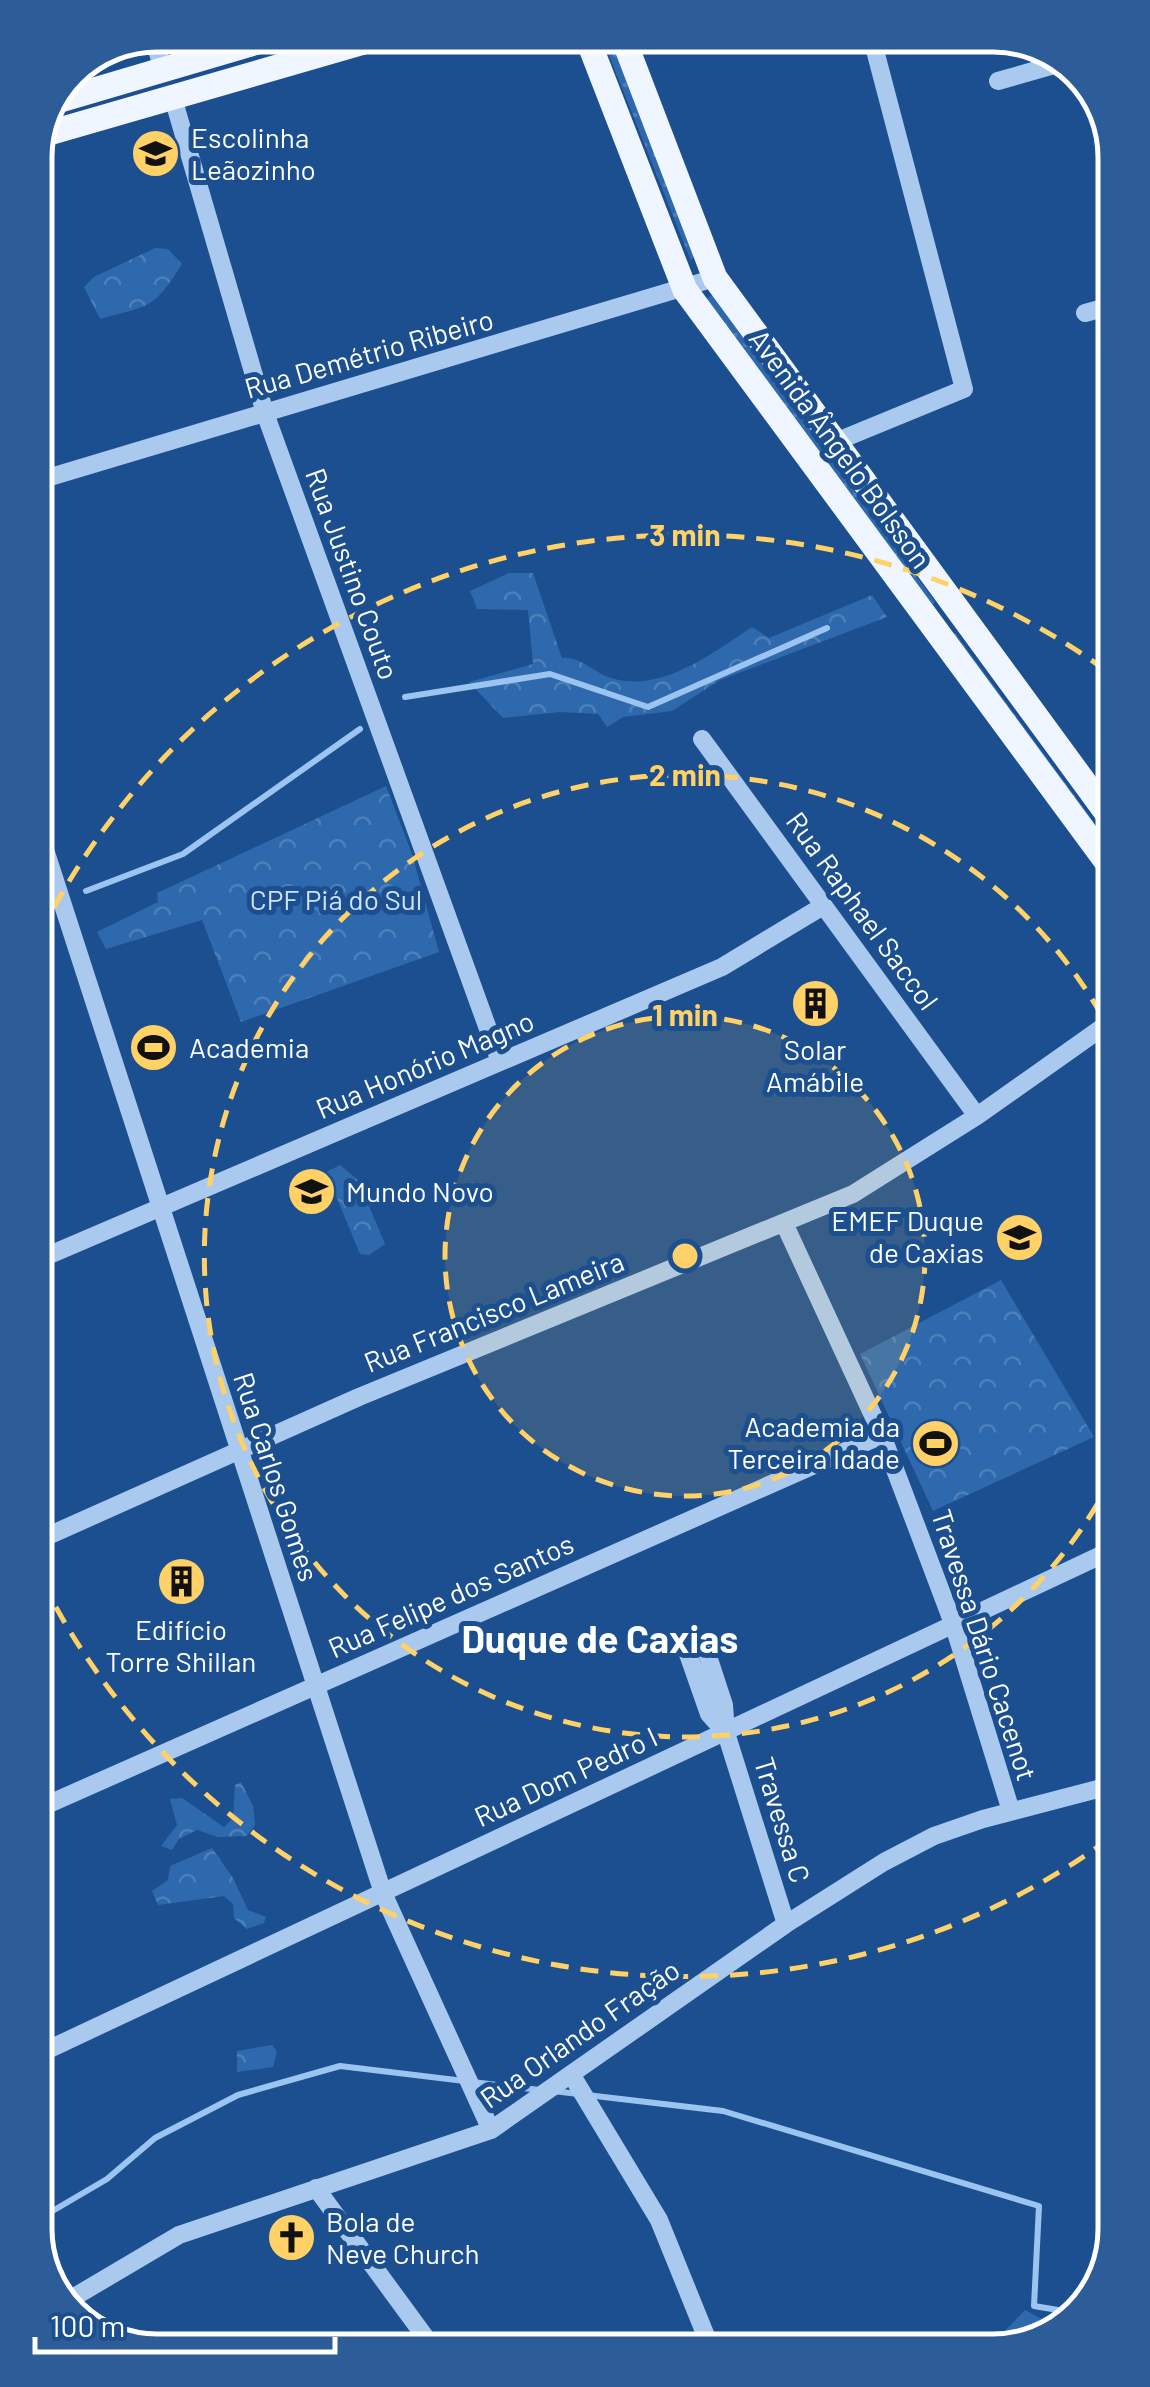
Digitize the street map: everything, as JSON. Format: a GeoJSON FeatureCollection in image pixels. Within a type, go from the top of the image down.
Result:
{"type":"FeatureCollection","features":[{"type":"Feature","properties":{"kind":"main road"},"geometry":{"type":"LineString","coordinates":[[72,97],[224,52]]}},
{"type":"Feature","properties":{"kind":"main road"},"geometry":{"type":"LineString","coordinates":[[56,131],[329,52]]}},
{"type":"Feature","properties":{"kind":"main road","name":"Avenida Ângelo Bolsson"},"geometry":{"type":"LineString","coordinates":[[593,53],[685,290],[1098,849]]}},
{"type":"Feature","properties":{"kind":"main road","name":"Avenida Ângelo Bolsson"},"geometry":{"type":"LineString","coordinates":[[629,53],[715,278],[1098,801]]}},
{"type":"Feature","properties":{"kind":"street"},"geometry":{"type":"LineString","coordinates":[[158,52],[163,70]]}},
{"type":"Feature","properties":{"kind":"street"},"geometry":{"type":"LineString","coordinates":[[835,442],[964,389],[877,53]]}},
{"type":"Feature","properties":{"kind":"street"},"geometry":{"type":"LineString","coordinates":[[998,81],[1046,67]]}},
{"type":"Feature","properties":{"kind":"street","name":"Rua Justino Couto"},"geometry":{"type":"LineString","coordinates":[[172,98],[265,414],[500,1062]]}},
{"type":"Feature","properties":{"kind":"street","name":"Rua Demétrio Ribeiro"},"geometry":{"type":"LineString","coordinates":[[53,475],[715,278]]}},
{"type":"Feature","properties":{"kind":"street"},"geometry":{"type":"LineString","coordinates":[[1085,312],[1098,308]]}},
{"type":"Feature","properties":{"kind":"street","name":"Rua Raphael Saccol"},"geometry":{"type":"LineString","coordinates":[[702,739],[977,1116]]}},
{"type":"Feature","properties":{"kind":"street","name":"Rua Carlos Gomes"},"geometry":{"type":"LineString","coordinates":[[53,875],[383,1893],[491,2130]]}},
{"type":"Feature","properties":{"kind":"street","name":"Rua Honório Magno"},"geometry":{"type":"LineString","coordinates":[[52,1255],[722,967],[824,906]]}},
{"type":"Feature","properties":{"kind":"street","name":"Rua Francisco Lameira"},"geometry":{"type":"LineString","coordinates":[[52,1535],[238,1451],[891,1174],[1098,1030]]}},
{"type":"Feature","properties":{"kind":"street","name":"Travessa Dário Cacenot"},"geometry":{"type":"LineString","coordinates":[[784,1222],[882,1435],[954,1626],[1010,1812]]}},
{"type":"Feature","properties":{"kind":"street","name":"Rua Felipe dos Santos"},"geometry":{"type":"LineString","coordinates":[[52,1803],[882,1435]]}},
{"type":"Feature","properties":{"kind":"street","name":"Rua Dom Pedro I"},"geometry":{"type":"LineString","coordinates":[[52,2048],[1098,1557]]}},
{"type":"Feature","properties":{"kind":"street","name":"Travessa C"},"geometry":{"type":"LineString","coordinates":[[726,1733],[786,1924]]}},
{"type":"Feature","properties":{"kind":"street","name":"Rua Orlando Fração"},"geometry":{"type":"LineString","coordinates":[[76,2296],[178,2235],[491,2130],[786,1924],[934,1836],[1098,1789]]}},
{"type":"Feature","properties":{"kind":"street"},"geometry":{"type":"LineString","coordinates":[[571,2074],[659,2220],[705,2334]]}},
{"type":"Feature","properties":{"kind":"street"},"geometry":{"type":"LineString","coordinates":[[316,2188],[423,2334]]}},
{"type":"Feature","properties":{"kind":"green space"},"geometry":{"type":"Polygon","coordinates":[[[608,53],[616,53],[694,256],[691,261],[608,53]]]}},
{"type":"Feature","properties":{"kind":"green space"},"geometry":{"type":"Polygon","coordinates":[[[155,248],[168,249],[182,264],[164,290],[149,304],[100,319],[84,287],[94,277],[155,248]]]}},
{"type":"Feature","properties":{"kind":"green space"},"geometry":{"type":"Polygon","coordinates":[[[712,295],[935,602],[931,607],[706,299],[712,295]]]}},
{"type":"Feature","properties":{"kind":"green space"},"geometry":{"type":"Polygon","coordinates":[[[509,573],[533,573],[562,658],[574,659],[611,678],[630,681],[649,680],[686,668],[752,627],[769,638],[872,595],[887,617],[720,680],[672,711],[623,717],[607,727],[598,714],[560,712],[503,718],[469,682],[533,664],[528,610],[477,609],[470,591],[509,573]]]}},
{"type":"Feature","properties":{"kind":"green space"},"geometry":{"type":"Polygon","coordinates":[[[953,635],[1094,822],[1093,825],[953,635]]]}},
{"type":"Feature","properties":{"kind":"green space","name":"CPF Piá do Sul"},"geometry":{"type":"Polygon","coordinates":[[[386,786],[412,854],[439,952],[241,1022],[202,920],[106,949],[97,932],[158,902],[157,893],[386,786]]]}},
{"type":"Feature","properties":{"kind":"green space"},"geometry":{"type":"Polygon","coordinates":[[[340,1165],[358,1180],[385,1244],[369,1255],[360,1254],[326,1172],[340,1165]]]}},
{"type":"Feature","properties":{"kind":"green space"},"geometry":{"type":"Polygon","coordinates":[[[1001,1280],[1094,1437],[933,1511],[860,1354],[1001,1280]]]}},
{"type":"Feature","properties":{"kind":"green space"},"geometry":{"type":"Polygon","coordinates":[[[241,1782],[253,1806],[255,1825],[247,1836],[218,1837],[197,1830],[179,1839],[172,1850],[161,1846],[177,1825],[170,1799],[182,1798],[224,1827],[233,1818],[235,1785],[241,1782]]]}},
{"type":"Feature","properties":{"kind":"green space"},"geometry":{"type":"Polygon","coordinates":[[[212,1848],[233,1878],[248,1910],[266,1917],[264,1923],[247,1929],[234,1918],[233,1904],[224,1896],[158,1905],[152,1891],[168,1880],[170,1866],[212,1848]]]}},
{"type":"Feature","properties":{"kind":"green space"},"geometry":{"type":"Polygon","coordinates":[[[272,2045],[277,2052],[273,2067],[237,2072],[237,2051],[272,2045]]]}},
{"type":"Feature","properties":{"kind":"green space"},"geometry":{"type":"Polygon","coordinates":[[[1025,2310],[1044,2321],[1033,2327],[1003,2333],[1025,2310]]]}},
{"type":"Feature","properties":{"kind":"waterway"},"geometry":{"type":"LineString","coordinates":[[405,697],[550,674],[648,707],[827,628]]}},
{"type":"Feature","properties":{"kind":"waterway"},"geometry":{"type":"LineString","coordinates":[[86,891],[183,854],[360,729]]}},
{"type":"Feature","properties":{"kind":"waterway"},"geometry":{"type":"LineString","coordinates":[[52,2211],[107,2179],[155,2138],[238,2095],[340,2066],[540,2090]]}},
{"type":"Feature","properties":{"kind":"waterway"},"geometry":{"type":"LineString","coordinates":[[553,2091],[723,2111],[1039,2206],[1034,2306],[1060,2310]]}},
{"type":"Feature","properties":{"kind":"place","name":"Escolinha Leãozinho"},"geometry":{"type":"Point","coordinates":[156,154]}},
{"type":"Feature","properties":{"kind":"place","name":"Solar Amábile"},"geometry":{"type":"Point","coordinates":[815,1003]}},
{"type":"Feature","properties":{"kind":"place","name":"Academia"},"geometry":{"type":"Point","coordinates":[154,1048]}},
{"type":"Feature","properties":{"kind":"place","name":"Mundo Novo"},"geometry":{"type":"Point","coordinates":[311,1192]}},
{"type":"Feature","properties":{"kind":"place","name":"EMEF Duque de Caxias"},"geometry":{"type":"Point","coordinates":[1019,1237]}},
{"type":"Feature","properties":{"kind":"place","name":"Academia da Terceira Idade"},"geometry":{"type":"Point","coordinates":[935,1443]}},
{"type":"Feature","properties":{"kind":"place","name":"Edifício Torre Shillan"},"geometry":{"type":"Point","coordinates":[181,1582]}},
{"type":"Feature","properties":{"kind":"place","name":"Bola de Neve Church"},"geometry":{"type":"Point","coordinates":[291,2238]}},
{"type":"Feature","properties":{"kind":"district","name":"Duque de Caxias"},"geometry":{"type":"Point","coordinates":[600,1640]}}]}
